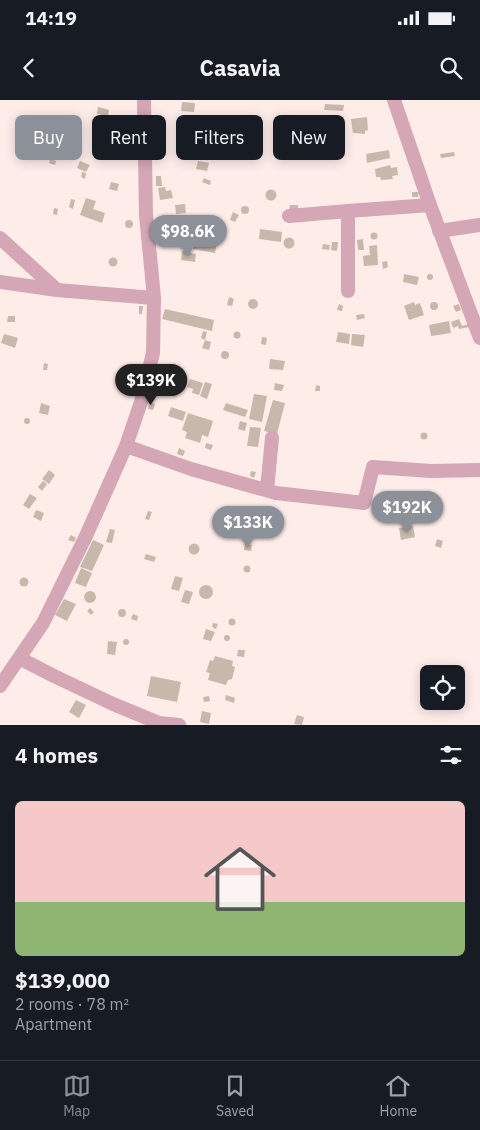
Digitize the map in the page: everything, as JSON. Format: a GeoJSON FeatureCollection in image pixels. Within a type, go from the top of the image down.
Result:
{"type":"FeatureCollection","features":[{"type":"Feature","properties":{"kind":"street"},"geometry":{"type":"LineString","coordinates":[[0,686],[43,623],[86,536],[126,446],[142,402],[153,353],[154,298],[146,215],[144,100]]}},
{"type":"Feature","properties":{"kind":"street"},"geometry":{"type":"LineString","coordinates":[[394,100],[430,205],[480,338]]}},
{"type":"Feature","properties":{"kind":"street"},"geometry":{"type":"LineString","coordinates":[[289,216],[430,205]]}},
{"type":"Feature","properties":{"kind":"street"},"geometry":{"type":"LineString","coordinates":[[348,211],[348,291]]}},
{"type":"Feature","properties":{"kind":"street"},"geometry":{"type":"LineString","coordinates":[[440,231],[480,225]]}},
{"type":"Feature","properties":{"kind":"street"},"geometry":{"type":"LineString","coordinates":[[0,238],[57,290]]}},
{"type":"Feature","properties":{"kind":"street"},"geometry":{"type":"LineString","coordinates":[[0,282],[57,290],[154,298]]}},
{"type":"Feature","properties":{"kind":"street"},"geometry":{"type":"LineString","coordinates":[[267,490],[272,438]]}},
{"type":"Feature","properties":{"kind":"street"},"geometry":{"type":"LineString","coordinates":[[126,446],[192,469],[267,490],[364,503],[373,467],[431,471],[480,470]]}},
{"type":"Feature","properties":{"kind":"street"},"geometry":{"type":"LineString","coordinates":[[19,658],[113,704],[159,723],[180,725]]}},
{"type":"Feature","properties":{"kind":"building"},"geometry":{"type":"Polygon","coordinates":[[[182,102],[195,103],[194,112],[181,111],[182,102]]]}},
{"type":"Feature","properties":{"kind":"building"},"geometry":{"type":"Polygon","coordinates":[[[325,104],[344,105],[343,111],[324,110],[325,104]]]}},
{"type":"Feature","properties":{"kind":"building"},"geometry":{"type":"Polygon","coordinates":[[[98,107],[109,110],[108,115],[97,114],[98,107]]]}},
{"type":"Feature","properties":{"kind":"building"},"geometry":{"type":"Polygon","coordinates":[[[367,117],[368,130],[365,131],[365,134],[353,133],[351,119],[367,117]]]}},
{"type":"Feature","properties":{"kind":"building"},"geometry":{"type":"Polygon","coordinates":[[[389,150],[390,158],[367,163],[366,154],[389,150]]]}},
{"type":"Feature","properties":{"kind":"building"},"geometry":{"type":"Polygon","coordinates":[[[454,152],[455,156],[441,158],[440,154],[454,152]]]}},
{"type":"Feature","properties":{"kind":"building"},"geometry":{"type":"Polygon","coordinates":[[[50,160],[56,161],[55,165],[49,163],[50,160]]]}},
{"type":"Feature","properties":{"kind":"building"},"geometry":{"type":"Polygon","coordinates":[[[80,161],[90,165],[86,172],[77,168],[80,161]]]}},
{"type":"Feature","properties":{"kind":"building"},"geometry":{"type":"Polygon","coordinates":[[[198,161],[209,163],[207,171],[196,169],[198,161]]]}},
{"type":"Feature","properties":{"kind":"building"},"geometry":{"type":"Polygon","coordinates":[[[390,165],[391,168],[397,167],[398,175],[392,176],[393,179],[381,180],[380,177],[376,177],[375,169],[390,165]]]}},
{"type":"Feature","properties":{"kind":"building"},"geometry":{"type":"Polygon","coordinates":[[[82,172],[86,173],[85,179],[81,177],[82,172]]]}},
{"type":"Feature","properties":{"kind":"building"},"geometry":{"type":"Polygon","coordinates":[[[156,176],[161,176],[162,186],[156,186],[156,176]]]}},
{"type":"Feature","properties":{"kind":"building"},"geometry":{"type":"Polygon","coordinates":[[[204,178],[211,181],[210,185],[202,182],[204,178]]]}},
{"type":"Feature","properties":{"kind":"building"},"geometry":{"type":"Polygon","coordinates":[[[111,182],[119,184],[117,191],[109,189],[111,182]]]}},
{"type":"Feature","properties":{"kind":"building"},"geometry":{"type":"Polygon","coordinates":[[[165,187],[166,191],[171,190],[173,198],[160,200],[158,188],[165,187]]]}},
{"type":"Feature","properties":{"kind":"building"},"geometry":{"type":"Polygon","coordinates":[[[269,190],[273,190],[276,195],[275,199],[269,200],[266,197],[266,193],[269,190]]]}},
{"type":"Feature","properties":{"kind":"building"},"geometry":{"type":"Polygon","coordinates":[[[412,192],[419,192],[418,197],[412,197],[412,192]]]}},
{"type":"Feature","properties":{"kind":"building"},"geometry":{"type":"Polygon","coordinates":[[[86,198],[96,201],[93,209],[105,213],[102,223],[80,215],[86,198]]]}},
{"type":"Feature","properties":{"kind":"building"},"geometry":{"type":"Polygon","coordinates":[[[71,199],[75,200],[73,209],[69,207],[71,199]]]}},
{"type":"Feature","properties":{"kind":"building"},"geometry":{"type":"Polygon","coordinates":[[[185,204],[186,213],[176,214],[175,205],[185,204]]]}},
{"type":"Feature","properties":{"kind":"building"},"geometry":{"type":"Polygon","coordinates":[[[290,205],[298,205],[298,211],[289,211],[290,205]]]}},
{"type":"Feature","properties":{"kind":"building"},"geometry":{"type":"Polygon","coordinates":[[[245,206],[249,210],[245,214],[241,210],[245,206]]]}},
{"type":"Feature","properties":{"kind":"building"},"geometry":{"type":"Polygon","coordinates":[[[54,208],[58,209],[57,215],[53,214],[54,208]]]}},
{"type":"Feature","properties":{"kind":"building"},"geometry":{"type":"Polygon","coordinates":[[[233,212],[239,215],[235,222],[230,220],[233,212]]]}},
{"type":"Feature","properties":{"kind":"building"},"geometry":{"type":"Polygon","coordinates":[[[197,219],[216,223],[215,228],[220,229],[218,239],[214,238],[213,243],[217,243],[215,253],[193,249],[196,237],[190,235],[192,227],[195,228],[197,219]]]}},
{"type":"Feature","properties":{"kind":"building"},"geometry":{"type":"Polygon","coordinates":[[[129,220],[133,224],[129,228],[125,224],[129,220]]]}},
{"type":"Feature","properties":{"kind":"building"},"geometry":{"type":"Polygon","coordinates":[[[260,229],[282,232],[281,242],[259,239],[260,229]]]}},
{"type":"Feature","properties":{"kind":"building"},"geometry":{"type":"Polygon","coordinates":[[[374,232],[378,236],[374,240],[370,236],[374,232]]]}},
{"type":"Feature","properties":{"kind":"building"},"geometry":{"type":"Polygon","coordinates":[[[289,237],[295,243],[289,249],[283,243],[289,237]]]}},
{"type":"Feature","properties":{"kind":"building"},"geometry":{"type":"Polygon","coordinates":[[[363,239],[364,250],[358,250],[357,240],[363,239]]]}},
{"type":"Feature","properties":{"kind":"building"},"geometry":{"type":"Polygon","coordinates":[[[332,242],[338,242],[337,251],[331,250],[332,242]]]}},
{"type":"Feature","properties":{"kind":"building"},"geometry":{"type":"Polygon","coordinates":[[[323,244],[330,245],[329,250],[322,249],[323,244]]]}},
{"type":"Feature","properties":{"kind":"building"},"geometry":{"type":"Polygon","coordinates":[[[377,245],[378,265],[364,266],[363,256],[370,255],[369,246],[377,245]]]}},
{"type":"Feature","properties":{"kind":"building"},"geometry":{"type":"Polygon","coordinates":[[[182,251],[196,254],[195,262],[181,260],[182,251]]]}},
{"type":"Feature","properties":{"kind":"building"},"geometry":{"type":"Polygon","coordinates":[[[113,258],[117,262],[113,266],[109,262],[113,258]]]}},
{"type":"Feature","properties":{"kind":"building"},"geometry":{"type":"Polygon","coordinates":[[[387,261],[388,267],[383,269],[382,262],[387,261]]]}},
{"type":"Feature","properties":{"kind":"building"},"geometry":{"type":"Polygon","coordinates":[[[404,274],[419,277],[417,285],[403,282],[404,274]]]}},
{"type":"Feature","properties":{"kind":"building"},"geometry":{"type":"Polygon","coordinates":[[[430,274],[433,277],[430,280],[427,277],[430,274]]]}},
{"type":"Feature","properties":{"kind":"building"},"geometry":{"type":"Polygon","coordinates":[[[229,297],[234,299],[232,306],[227,305],[229,297]]]}},
{"type":"Feature","properties":{"kind":"building"},"geometry":{"type":"Polygon","coordinates":[[[251,299],[255,299],[258,304],[257,308],[251,309],[248,306],[248,302],[251,299]]]}},
{"type":"Feature","properties":{"kind":"building"},"geometry":{"type":"Polygon","coordinates":[[[414,302],[415,305],[420,303],[424,315],[409,320],[404,306],[414,302]]]}},
{"type":"Feature","properties":{"kind":"building"},"geometry":{"type":"Polygon","coordinates":[[[434,302],[438,306],[434,310],[430,306],[434,302]]]}},
{"type":"Feature","properties":{"kind":"building"},"geometry":{"type":"Polygon","coordinates":[[[339,304],[343,306],[342,311],[337,310],[339,304]]]}},
{"type":"Feature","properties":{"kind":"building"},"geometry":{"type":"Polygon","coordinates":[[[459,304],[461,310],[456,312],[453,306],[459,304]]]}},
{"type":"Feature","properties":{"kind":"building"},"geometry":{"type":"Polygon","coordinates":[[[139,306],[143,306],[142,314],[139,314],[139,306]]]}},
{"type":"Feature","properties":{"kind":"building"},"geometry":{"type":"Polygon","coordinates":[[[165,309],[214,320],[212,331],[162,319],[165,309]]]}},
{"type":"Feature","properties":{"kind":"building"},"geometry":{"type":"Polygon","coordinates":[[[364,314],[365,318],[357,320],[356,315],[364,314]]]}},
{"type":"Feature","properties":{"kind":"building"},"geometry":{"type":"Polygon","coordinates":[[[8,316],[15,316],[15,322],[7,322],[8,316]]]}},
{"type":"Feature","properties":{"kind":"building"},"geometry":{"type":"Polygon","coordinates":[[[459,319],[462,326],[469,324],[469,327],[459,329],[458,326],[453,328],[451,322],[459,319]]]}},
{"type":"Feature","properties":{"kind":"building"},"geometry":{"type":"Polygon","coordinates":[[[449,321],[451,333],[431,336],[429,325],[449,321]]]}},
{"type":"Feature","properties":{"kind":"building"},"geometry":{"type":"Polygon","coordinates":[[[203,331],[207,332],[205,340],[201,338],[203,331]]]}},
{"type":"Feature","properties":{"kind":"building"},"geometry":{"type":"Polygon","coordinates":[[[237,332],[240,335],[237,338],[234,335],[237,332]]]}},
{"type":"Feature","properties":{"kind":"building"},"geometry":{"type":"Polygon","coordinates":[[[338,332],[350,334],[349,344],[336,342],[338,332]]]}},
{"type":"Feature","properties":{"kind":"building"},"geometry":{"type":"Polygon","coordinates":[[[4,334],[18,338],[15,348],[1,343],[4,334]]]}},
{"type":"Feature","properties":{"kind":"building"},"geometry":{"type":"Polygon","coordinates":[[[352,334],[365,335],[363,347],[351,345],[352,334]]]}},
{"type":"Feature","properties":{"kind":"building"},"geometry":{"type":"Polygon","coordinates":[[[262,337],[267,338],[266,345],[261,344],[262,337]]]}},
{"type":"Feature","properties":{"kind":"building"},"geometry":{"type":"Polygon","coordinates":[[[205,340],[211,342],[209,350],[202,348],[205,340]]]}},
{"type":"Feature","properties":{"kind":"building"},"geometry":{"type":"Polygon","coordinates":[[[225,351],[229,355],[225,359],[221,355],[225,351]]]}},
{"type":"Feature","properties":{"kind":"building"},"geometry":{"type":"Polygon","coordinates":[[[270,359],[285,361],[283,370],[269,369],[270,359]]]}},
{"type":"Feature","properties":{"kind":"building"},"geometry":{"type":"Polygon","coordinates":[[[44,363],[48,364],[47,370],[43,370],[44,363]]]}},
{"type":"Feature","properties":{"kind":"building"},"geometry":{"type":"Polygon","coordinates":[[[190,379],[203,383],[199,395],[192,393],[193,389],[187,387],[190,379]]]}},
{"type":"Feature","properties":{"kind":"building"},"geometry":{"type":"Polygon","coordinates":[[[205,382],[212,384],[207,399],[200,396],[205,382]]]}},
{"type":"Feature","properties":{"kind":"building"},"geometry":{"type":"Polygon","coordinates":[[[275,383],[284,385],[282,391],[274,390],[275,383]]]}},
{"type":"Feature","properties":{"kind":"building"},"geometry":{"type":"Polygon","coordinates":[[[316,385],[320,386],[320,391],[315,391],[316,385]]]}},
{"type":"Feature","properties":{"kind":"building"},"geometry":{"type":"Polygon","coordinates":[[[254,394],[267,396],[262,422],[249,419],[254,394]]]}},
{"type":"Feature","properties":{"kind":"building"},"geometry":{"type":"Polygon","coordinates":[[[273,400],[285,403],[277,434],[264,431],[273,400]]]}},
{"type":"Feature","properties":{"kind":"building"},"geometry":{"type":"Polygon","coordinates":[[[149,402],[155,404],[153,410],[148,409],[149,402]]]}},
{"type":"Feature","properties":{"kind":"building"},"geometry":{"type":"Polygon","coordinates":[[[41,403],[50,406],[48,415],[39,413],[41,403]]]}},
{"type":"Feature","properties":{"kind":"building"},"geometry":{"type":"Polygon","coordinates":[[[226,403],[248,410],[245,417],[223,410],[226,403]]]}},
{"type":"Feature","properties":{"kind":"building"},"geometry":{"type":"Polygon","coordinates":[[[171,407],[186,412],[183,421],[168,416],[171,407]]]}},
{"type":"Feature","properties":{"kind":"building"},"geometry":{"type":"Polygon","coordinates":[[[188,413],[213,421],[208,437],[202,435],[200,443],[185,438],[187,432],[182,430],[188,413]]]}},
{"type":"Feature","properties":{"kind":"building"},"geometry":{"type":"Polygon","coordinates":[[[27,418],[30,421],[27,424],[24,421],[27,418]]]}},
{"type":"Feature","properties":{"kind":"building"},"geometry":{"type":"Polygon","coordinates":[[[240,421],[247,423],[245,431],[238,429],[240,421]]]}},
{"type":"Feature","properties":{"kind":"building"},"geometry":{"type":"Polygon","coordinates":[[[250,427],[261,428],[258,447],[247,446],[250,427]]]}},
{"type":"Feature","properties":{"kind":"building"},"geometry":{"type":"Polygon","coordinates":[[[424,433],[427,436],[424,439],[421,436],[424,433]]]}},
{"type":"Feature","properties":{"kind":"building"},"geometry":{"type":"Polygon","coordinates":[[[206,443],[213,445],[211,450],[205,448],[206,443]]]}},
{"type":"Feature","properties":{"kind":"building"},"geometry":{"type":"Polygon","coordinates":[[[179,448],[185,451],[183,456],[177,454],[179,448]]]}},
{"type":"Feature","properties":{"kind":"building"},"geometry":{"type":"Polygon","coordinates":[[[49,470],[55,475],[49,484],[42,479],[49,470]]]}},
{"type":"Feature","properties":{"kind":"building"},"geometry":{"type":"Polygon","coordinates":[[[251,471],[256,472],[254,478],[250,476],[251,471]]]}},
{"type":"Feature","properties":{"kind":"building"},"geometry":{"type":"Polygon","coordinates":[[[43,481],[47,484],[42,491],[38,487],[43,481]]]}},
{"type":"Feature","properties":{"kind":"building"},"geometry":{"type":"Polygon","coordinates":[[[30,494],[37,498],[29,509],[23,505],[30,494]]]}},
{"type":"Feature","properties":{"kind":"building"},"geometry":{"type":"Polygon","coordinates":[[[404,508],[406,520],[397,521],[395,509],[404,508]]]}},
{"type":"Feature","properties":{"kind":"building"},"geometry":{"type":"Polygon","coordinates":[[[36,510],[44,513],[41,521],[33,517],[36,510]]]}},
{"type":"Feature","properties":{"kind":"building"},"geometry":{"type":"Polygon","coordinates":[[[148,511],[152,512],[149,520],[145,519],[148,511]]]}},
{"type":"Feature","properties":{"kind":"building"},"geometry":{"type":"Polygon","coordinates":[[[413,526],[415,537],[401,540],[399,528],[413,526]]]}},
{"type":"Feature","properties":{"kind":"building"},"geometry":{"type":"Polygon","coordinates":[[[110,529],[115,530],[112,543],[106,542],[110,529]]]}},
{"type":"Feature","properties":{"kind":"building"},"geometry":{"type":"Polygon","coordinates":[[[71,535],[76,538],[74,542],[68,540],[71,535]]]}},
{"type":"Feature","properties":{"kind":"building"},"geometry":{"type":"Polygon","coordinates":[[[437,539],[443,541],[441,548],[435,546],[437,539]]]}},
{"type":"Feature","properties":{"kind":"building"},"geometry":{"type":"Polygon","coordinates":[[[93,540],[104,545],[92,571],[80,567],[93,540]]]}},
{"type":"Feature","properties":{"kind":"building"},"geometry":{"type":"Polygon","coordinates":[[[192,544],[196,544],[199,549],[198,553],[192,554],[189,551],[189,547],[192,544]]]}},
{"type":"Feature","properties":{"kind":"building"},"geometry":{"type":"Polygon","coordinates":[[[245,544],[252,545],[251,551],[244,550],[245,544]]]}},
{"type":"Feature","properties":{"kind":"building"},"geometry":{"type":"Polygon","coordinates":[[[146,554],[156,557],[154,562],[144,559],[146,554]]]}},
{"type":"Feature","properties":{"kind":"building"},"geometry":{"type":"Polygon","coordinates":[[[247,566],[250,569],[247,572],[244,569],[247,566]]]}},
{"type":"Feature","properties":{"kind":"building"},"geometry":{"type":"Polygon","coordinates":[[[81,568],[92,573],[86,587],[75,583],[81,568]]]}},
{"type":"Feature","properties":{"kind":"building"},"geometry":{"type":"Polygon","coordinates":[[[175,576],[183,578],[179,591],[171,589],[175,576]]]}},
{"type":"Feature","properties":{"kind":"building"},"geometry":{"type":"Polygon","coordinates":[[[24,577],[29,582],[24,587],[19,582],[24,577]]]}},
{"type":"Feature","properties":{"kind":"building"},"geometry":{"type":"Polygon","coordinates":[[[206,585],[211,587],[213,592],[211,597],[206,599],[201,597],[199,592],[201,587],[206,585]]]}},
{"type":"Feature","properties":{"kind":"building"},"geometry":{"type":"Polygon","coordinates":[[[185,590],[193,592],[189,604],[181,602],[185,590]]]}},
{"type":"Feature","properties":{"kind":"building"},"geometry":{"type":"Polygon","coordinates":[[[90,591],[96,597],[90,603],[84,597],[90,591]]]}},
{"type":"Feature","properties":{"kind":"building"},"geometry":{"type":"Polygon","coordinates":[[[64,599],[76,604],[67,621],[55,615],[64,599]]]}},
{"type":"Feature","properties":{"kind":"building"},"geometry":{"type":"Polygon","coordinates":[[[90,608],[94,612],[91,615],[87,611],[90,608]]]}},
{"type":"Feature","properties":{"kind":"building"},"geometry":{"type":"Polygon","coordinates":[[[122,609],[126,613],[122,617],[118,613],[122,609]]]}},
{"type":"Feature","properties":{"kind":"building"},"geometry":{"type":"Polygon","coordinates":[[[133,614],[138,616],[137,621],[131,619],[133,614]]]}},
{"type":"Feature","properties":{"kind":"building"},"geometry":{"type":"Polygon","coordinates":[[[232,619],[235,622],[232,625],[229,622],[232,619]]]}},
{"type":"Feature","properties":{"kind":"building"},"geometry":{"type":"Polygon","coordinates":[[[213,623],[218,624],[216,629],[212,627],[213,623]]]}},
{"type":"Feature","properties":{"kind":"building"},"geometry":{"type":"Polygon","coordinates":[[[206,629],[215,632],[211,641],[203,639],[206,629]]]}},
{"type":"Feature","properties":{"kind":"building"},"geometry":{"type":"Polygon","coordinates":[[[227,635],[230,638],[227,641],[224,638],[227,635]]]}},
{"type":"Feature","properties":{"kind":"building"},"geometry":{"type":"Polygon","coordinates":[[[126,639],[129,642],[126,645],[123,642],[126,639]]]}},
{"type":"Feature","properties":{"kind":"building"},"geometry":{"type":"Polygon","coordinates":[[[108,641],[117,642],[115,655],[107,654],[108,641]]]}},
{"type":"Feature","properties":{"kind":"building"},"geometry":{"type":"Polygon","coordinates":[[[238,650],[245,650],[244,657],[237,656],[238,650]]]}},
{"type":"Feature","properties":{"kind":"building"},"geometry":{"type":"Polygon","coordinates":[[[215,656],[233,661],[232,666],[235,667],[232,679],[228,680],[226,685],[208,680],[210,673],[206,672],[210,660],[213,661],[215,656]]]}},
{"type":"Feature","properties":{"kind":"building"},"geometry":{"type":"Polygon","coordinates":[[[151,676],[181,682],[177,702],[147,696],[151,676]]]}},
{"type":"Feature","properties":{"kind":"building"},"geometry":{"type":"Polygon","coordinates":[[[226,695],[235,698],[234,703],[225,700],[226,695]]]}},
{"type":"Feature","properties":{"kind":"building"},"geometry":{"type":"Polygon","coordinates":[[[209,696],[210,701],[204,702],[203,697],[209,696]]]}},
{"type":"Feature","properties":{"kind":"building"},"geometry":{"type":"Polygon","coordinates":[[[76,700],[86,705],[79,718],[69,712],[76,700]]]}},
{"type":"Feature","properties":{"kind":"building"},"geometry":{"type":"Polygon","coordinates":[[[202,711],[211,713],[209,724],[200,722],[202,711]]]}},
{"type":"Feature","properties":{"kind":"building"},"geometry":{"type":"Polygon","coordinates":[[[297,715],[304,717],[302,725],[294,724],[297,715]]]}}]}
